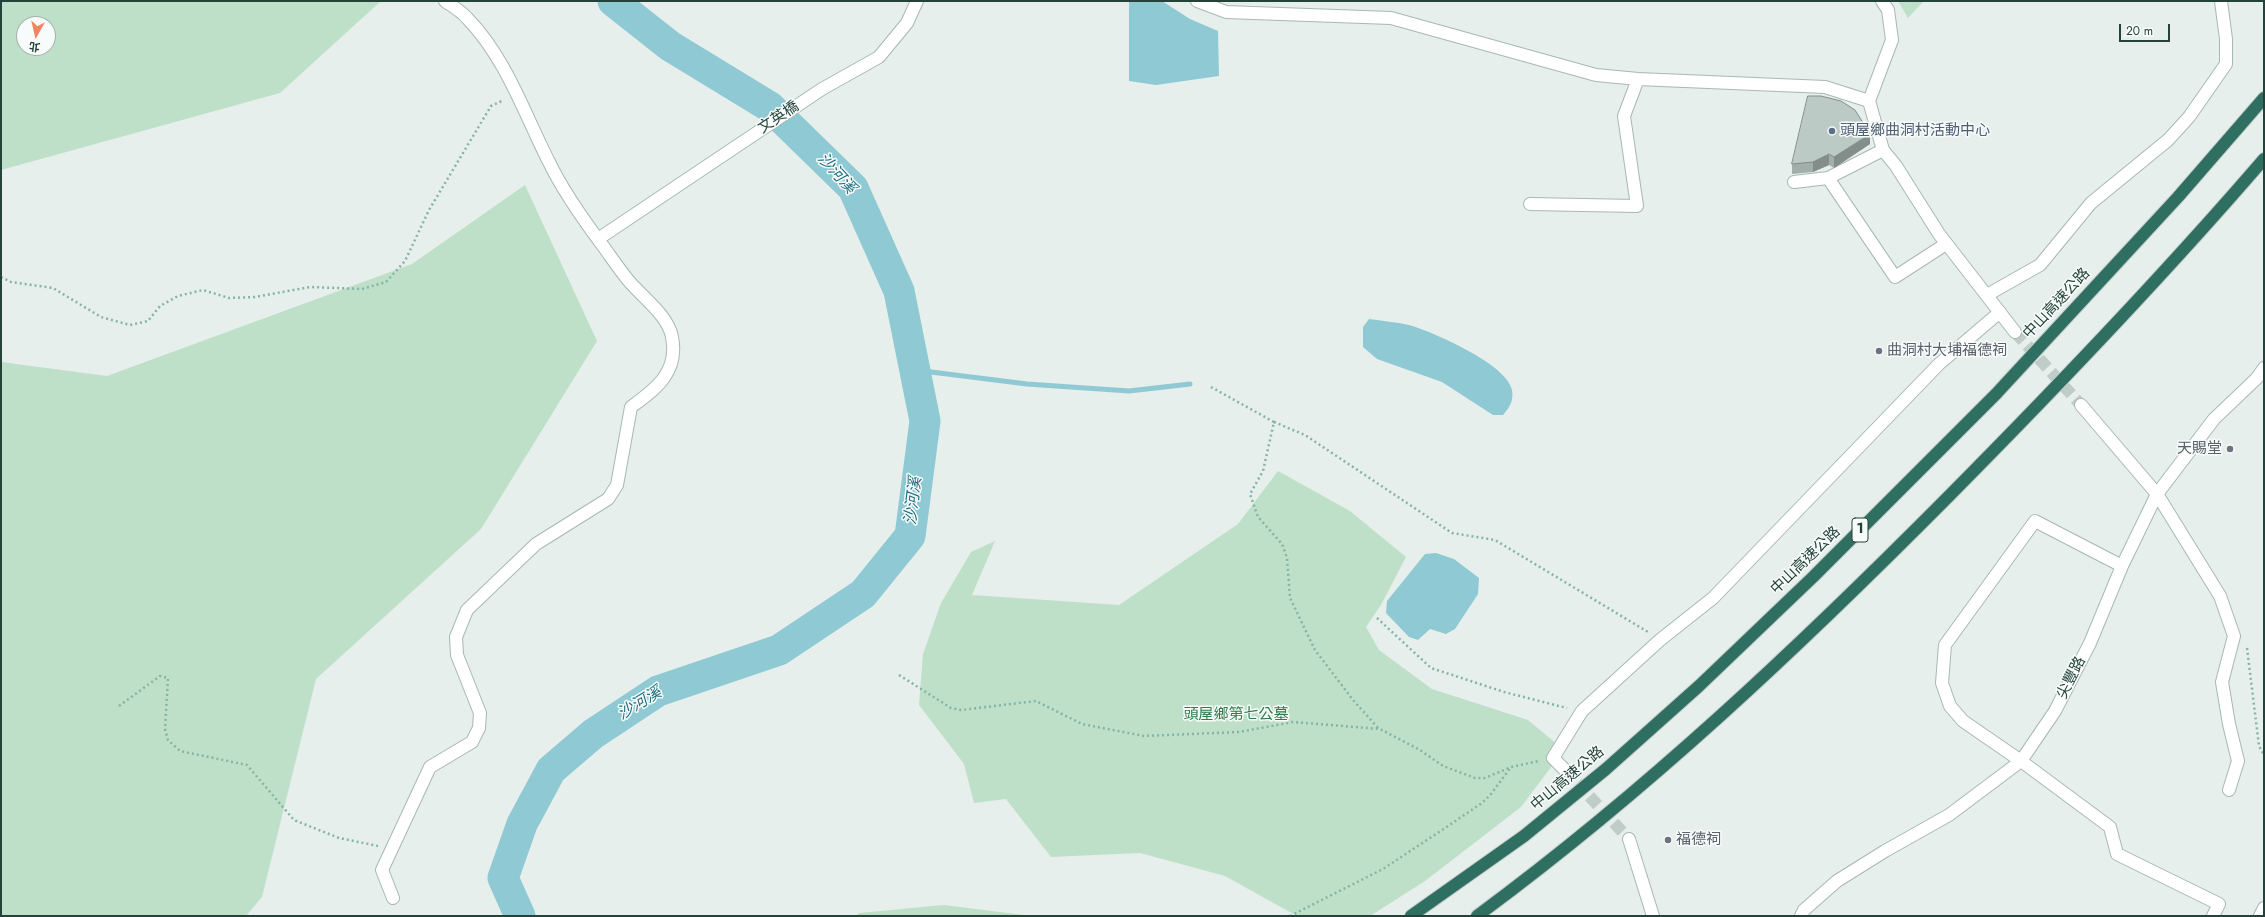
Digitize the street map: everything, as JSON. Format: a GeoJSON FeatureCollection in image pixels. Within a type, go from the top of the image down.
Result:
{"type":"FeatureCollection","features":[{"type":"Feature","properties":{"kind":"highway","name":"中山高速公路"},"geometry":{"type":"LineString","coordinates":[[1411,916],[1524,836],[1606,768],[1699,686],[1790,599],[1996,394],[2178,197],[2264,98]]}},
{"type":"Feature","properties":{"kind":"highway"},"geometry":{"type":"LineString","coordinates":[[1478,916],[1549,863],[1632,795],[1725,714],[1840,606],[2022,422],[2209,223],[2264,159]]}},
{"type":"Feature","properties":{"kind":"street"},"geometry":{"type":"LineString","coordinates":[[393,898],[382,870],[430,767],[472,742],[479,728],[480,712],[457,654],[456,637],[467,610],[536,544],[608,499],[617,485],[631,407],[656,389],[666,378],[672,364],[674,350],[672,335],[666,322],[628,280],[598,239],[549,164],[517,94],[490,47],[467,17],[445,1]]}},
{"type":"Feature","properties":{"kind":"street","name":"文英橋"},"geometry":{"type":"LineString","coordinates":[[598,239],[822,89],[879,57],[907,23],[917,1]]}},
{"type":"Feature","properties":{"kind":"street"},"geometry":{"type":"LineString","coordinates":[[1196,1],[1226,12],[1391,18],[1596,75],[1638,79],[1825,87],[1869,101]]}},
{"type":"Feature","properties":{"kind":"street"},"geometry":{"type":"LineString","coordinates":[[1882,1],[1888,10],[1892,40],[1869,101],[1883,150],[1896,166],[1946,244],[2015,332]]}},
{"type":"Feature","properties":{"kind":"street"},"geometry":{"type":"LineString","coordinates":[[1987,296],[2040,265],[2091,203],[2168,140],[2189,117],[2226,64],[2226,39],[2221,1]]}},
{"type":"Feature","properties":{"kind":"street"},"geometry":{"type":"LineString","coordinates":[[1530,204],[1637,206],[1624,116],[1638,79]]}},
{"type":"Feature","properties":{"kind":"street"},"geometry":{"type":"LineString","coordinates":[[1794,182],[1828,178],[1883,150]]}},
{"type":"Feature","properties":{"kind":"street"},"geometry":{"type":"LineString","coordinates":[[1828,178],[1895,277],[1946,244]]}},
{"type":"Feature","properties":{"kind":"street"},"geometry":{"type":"LineString","coordinates":[[1565,770],[1553,758],[1582,711],[1660,640],[1713,598],[1939,364],[2000,312]]}},
{"type":"Feature","properties":{"kind":"street","name":"尖豐路"},"geometry":{"type":"LineString","coordinates":[[1801,916],[1804,910],[1837,881],[1885,851],[1949,815],[2021,761],[2055,711],[2087,650],[2122,566],[2157,494],[2214,419],[2257,378],[2264,368]]}},
{"type":"Feature","properties":{"kind":"street"},"geometry":{"type":"LineString","coordinates":[[2081,405],[2157,494],[2220,596],[2234,636],[2222,682],[2229,724],[2238,761],[2229,790]]}},
{"type":"Feature","properties":{"kind":"street"},"geometry":{"type":"LineString","coordinates":[[2122,566],[2035,521],[1945,645],[1942,683],[1950,706],[1963,721],[2021,761],[2110,827],[2117,854],[2219,904],[2213,916]]}},
{"type":"Feature","properties":{"kind":"street"},"geometry":{"type":"LineString","coordinates":[[1628,839],[1653,916]]}},
{"type":"Feature","properties":{"kind":"street"},"geometry":{"type":"LineString","coordinates":[[2260,916],[2264,908]]}},
{"type":"Feature","properties":{"kind":"path"},"geometry":{"type":"LineString","coordinates":[[1,277],[11,282],[53,288],[101,317],[130,325],[148,321],[160,306],[178,296],[203,290],[229,298],[255,297],[310,287],[362,289],[386,282],[405,261],[429,210],[491,106],[517,94]]}},
{"type":"Feature","properties":{"kind":"path"},"geometry":{"type":"LineString","coordinates":[[1211,387],[1274,422],[1306,435],[1452,533],[1495,540],[1660,640]]}},
{"type":"Feature","properties":{"kind":"path"},"geometry":{"type":"LineString","coordinates":[[1274,422],[1263,471],[1250,494],[1258,517],[1282,544],[1287,558],[1290,598],[1315,650],[1353,700],[1380,729],[1420,750],[1443,766],[1475,778],[1485,778],[1511,767],[1553,758]]}},
{"type":"Feature","properties":{"kind":"path"},"geometry":{"type":"LineString","coordinates":[[1377,618],[1431,668],[1504,692],[1582,711]]}},
{"type":"Feature","properties":{"kind":"path"},"geometry":{"type":"LineString","coordinates":[[2234,636],[2246,646],[2258,739],[2264,755]]}},
{"type":"Feature","properties":{"kind":"path"},"geometry":{"type":"LineString","coordinates":[[898,675],[951,708],[961,710],[1036,701],[1082,724],[1144,736],[1238,732],[1294,722],[1380,729]]}},
{"type":"Feature","properties":{"kind":"path"},"geometry":{"type":"LineString","coordinates":[[119,706],[160,676],[168,678],[165,729],[168,740],[180,751],[248,765],[294,820],[339,838],[390,850]]}},
{"type":"Feature","properties":{"kind":"path"},"geometry":{"type":"LineString","coordinates":[[1290,916],[1383,869],[1482,803],[1491,794],[1511,767]]}},
{"type":"Feature","properties":{"kind":"green space"},"geometry":{"type":"Polygon","coordinates":[[[1,1],[381,1],[280,93],[1,170],[1,1]]]}},
{"type":"Feature","properties":{"kind":"green space"},"geometry":{"type":"Polygon","coordinates":[[[1898,1],[1924,1],[1908,18],[1898,1]]]}},
{"type":"Feature","properties":{"kind":"green space"},"geometry":{"type":"Polygon","coordinates":[[[525,185],[597,341],[481,529],[316,679],[262,897],[246,916],[1,916],[1,362],[107,376],[412,264],[525,185]]]}},
{"type":"Feature","properties":{"kind":"green space","name":"頭屋鄉第七公墓"},"geometry":{"type":"Polygon","coordinates":[[[1278,471],[1350,511],[1406,557],[1381,605],[1366,627],[1379,650],[1432,689],[1528,720],[1564,750],[1521,807],[1425,881],[1370,916],[1297,916],[1225,876],[1140,853],[1051,857],[1006,799],[974,803],[964,764],[919,705],[923,654],[941,603],[971,552],[995,541],[972,595],[1119,605],[1238,524],[1278,471]]]}},
{"type":"Feature","properties":{"kind":"green space"},"geometry":{"type":"Polygon","coordinates":[[[944,905],[1032,916],[856,916],[859,913],[944,905]]]}},
{"type":"Feature","properties":{"kind":"water"},"geometry":{"type":"Polygon","coordinates":[[[1129,1],[1162,1],[1190,19],[1218,31],[1219,76],[1156,85],[1129,81],[1129,1]]]}},
{"type":"Feature","properties":{"kind":"water"},"geometry":{"type":"Polygon","coordinates":[[[1369,319],[1409,325],[1435,334],[1468,350],[1484,360],[1507,380],[1512,390],[1512,401],[1509,407],[1503,415],[1493,415],[1442,382],[1377,359],[1363,347],[1363,327],[1369,319]]]}},
{"type":"Feature","properties":{"kind":"water"},"geometry":{"type":"Polygon","coordinates":[[[1436,553],[1454,559],[1479,578],[1478,594],[1455,629],[1446,634],[1430,629],[1418,640],[1409,637],[1386,613],[1387,601],[1425,554],[1436,553]]]}},
{"type":"Feature","properties":{"kind":"building","name":"頭屋鄉曲洞村活動中心"},"geometry":{"type":"Polygon","coordinates":[[[1808,96],[1821,96],[1841,101],[1855,110],[1870,134],[1834,157],[1829,154],[1813,162],[1792,164],[1808,96]]]}},
{"type":"Feature","properties":{"kind":"waterway","name":"沙河溪"},"geometry":{"type":"LineString","coordinates":[[520,916],[503,878],[522,824],[551,770],[593,734],[658,691],[779,650],[863,594],[910,536],[925,421],[899,291],[853,188],[770,107],[670,46],[613,1]]}},
{"type":"Feature","properties":{"kind":"waterway"},"geometry":{"type":"LineString","coordinates":[[915,370],[1027,384],[1129,391],[1190,384]]}},
{"type":"Feature","properties":{"kind":"tunnel"},"geometry":{"type":"LineString","coordinates":[[2015,332],[2081,405]]}},
{"type":"Feature","properties":{"kind":"tunnel"},"geometry":{"type":"LineString","coordinates":[[1565,770],[1629,839]]}},
{"type":"Feature","properties":{"kind":"place","name":"頭屋鄉曲洞村活動中心"},"geometry":{"type":"Point","coordinates":[1832,131]}},
{"type":"Feature","properties":{"kind":"place","name":"曲洞村大埔福德祠"},"geometry":{"type":"Point","coordinates":[1879,351]}},
{"type":"Feature","properties":{"kind":"place","name":"天賜堂"},"geometry":{"type":"Point","coordinates":[2230,449]}},
{"type":"Feature","properties":{"kind":"place","name":"福德祠"},"geometry":{"type":"Point","coordinates":[1668,840]}}]}
